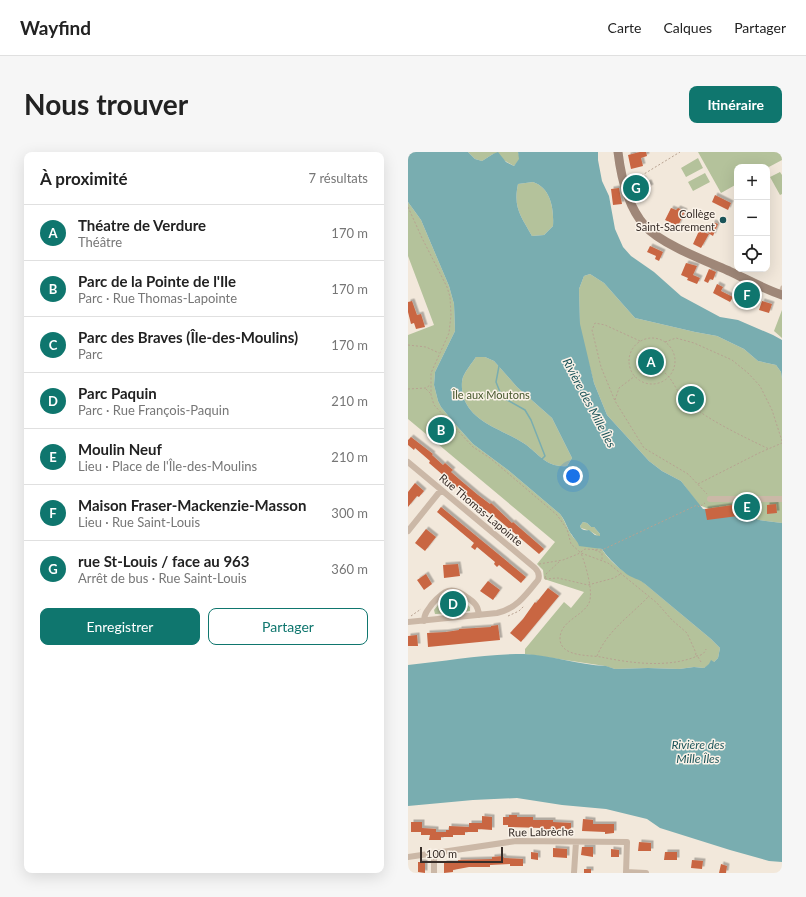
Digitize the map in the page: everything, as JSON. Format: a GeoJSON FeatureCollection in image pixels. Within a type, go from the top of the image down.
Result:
{"type":"FeatureCollection","features":[{"type":"Feature","properties":{"kind":"main road"},"geometry":{"type":"LineString","coordinates":[[618,152],[624,182],[632,204],[638,217],[645,227],[653,234],[683,250],[781,292]]}},
{"type":"Feature","properties":{"kind":"street","name":"Rue Thomas-Lapointe"},"geometry":{"type":"LineString","coordinates":[[408,462],[535,568],[543,577]]}},
{"type":"Feature","properties":{"kind":"street"},"geometry":{"type":"LineString","coordinates":[[408,530],[442,490]]}},
{"type":"Feature","properties":{"kind":"street"},"geometry":{"type":"LineString","coordinates":[[710,500],[782,499]]}},
{"type":"Feature","properties":{"kind":"street"},"geometry":{"type":"LineString","coordinates":[[408,620],[424,621],[497,613],[512,608],[523,599],[538,580],[543,577]]}},
{"type":"Feature","properties":{"kind":"street"},"geometry":{"type":"LineString","coordinates":[[424,621],[426,613],[438,597],[451,590],[460,592],[474,603],[478,608],[479,615]]}},
{"type":"Feature","properties":{"kind":"street","name":"Rue Labrèche"},"geometry":{"type":"LineString","coordinates":[[408,857],[516,841],[627,842],[626,873]]}},
{"type":"Feature","properties":{"kind":"street"},"geometry":{"type":"LineString","coordinates":[[574,873],[576,842]]}},
{"type":"Feature","properties":{"kind":"street"},"geometry":{"type":"LineString","coordinates":[[434,853],[434,873]]}},
{"type":"Feature","properties":{"kind":"street"},"geometry":{"type":"LineString","coordinates":[[626,873],[646,873]]}},
{"type":"Feature","properties":{"kind":"path"},"geometry":{"type":"LineString","coordinates":[[624,182],[644,174],[680,152]]}},
{"type":"Feature","properties":{"kind":"path"},"geometry":{"type":"LineString","coordinates":[[408,207],[449,292],[451,306],[451,323],[449,333],[431,373],[431,398],[438,410],[473,446],[490,458],[561,519],[567,529],[571,544],[580,553],[608,562],[657,603],[672,620],[687,632],[701,662]]}},
{"type":"Feature","properties":{"kind":"path"},"geometry":{"type":"LineString","coordinates":[[538,564],[561,561],[580,553],[585,549],[602,550],[697,505],[699,507],[710,500],[688,474],[644,448],[615,401],[601,367],[592,330],[595,323],[605,325],[640,341]]}},
{"type":"Feature","properties":{"kind":"path"},"geometry":{"type":"LineString","coordinates":[[650,338],[665,342],[671,348],[674,356],[673,369],[669,376],[660,382],[654,383],[641,381],[635,376],[630,367],[629,361],[634,346],[640,341],[650,338]]}},
{"type":"Feature","properties":{"kind":"path"},"geometry":{"type":"LineString","coordinates":[[665,342],[676,338],[694,343],[732,360],[748,373],[760,386],[772,410],[782,440]]}},
{"type":"Feature","properties":{"kind":"path"},"geometry":{"type":"LineString","coordinates":[[408,345],[426,347],[440,353]]}},
{"type":"Feature","properties":{"kind":"path"},"geometry":{"type":"LineString","coordinates":[[665,373],[669,376],[683,398],[702,414],[768,449]]}},
{"type":"Feature","properties":{"kind":"path"},"geometry":{"type":"LineString","coordinates":[[615,401],[619,388],[635,376]]}},
{"type":"Feature","properties":{"kind":"path"},"geometry":{"type":"LineString","coordinates":[[408,389],[426,388],[431,384]]}},
{"type":"Feature","properties":{"kind":"path"},"geometry":{"type":"LineString","coordinates":[[426,388],[431,395]]}},
{"type":"Feature","properties":{"kind":"path"},"geometry":{"type":"LineString","coordinates":[[698,484],[782,443]]}},
{"type":"Feature","properties":{"kind":"path"},"geometry":{"type":"LineString","coordinates":[[595,550],[602,553],[602,560]]}},
{"type":"Feature","properties":{"kind":"path"},"geometry":{"type":"LineString","coordinates":[[580,553],[590,585],[590,598],[586,607],[562,629],[560,638],[562,646],[570,652],[597,657],[654,663],[690,659],[704,653],[706,649]]}},
{"type":"Feature","properties":{"kind":"path"},"geometry":{"type":"LineString","coordinates":[[543,577],[561,561]]}},
{"type":"Feature","properties":{"kind":"path"},"geometry":{"type":"LineString","coordinates":[[543,577],[558,578],[590,585],[614,578],[622,573]]}},
{"type":"Feature","properties":{"kind":"path"},"geometry":{"type":"LineString","coordinates":[[597,657],[604,642],[610,634],[649,597]]}},
{"type":"Feature","properties":{"kind":"path"},"geometry":{"type":"LineString","coordinates":[[408,620],[421,609]]}},
{"type":"Feature","properties":{"kind":"green space"},"geometry":{"type":"Polygon","coordinates":[[[468,152],[518,152],[520,159],[514,166],[493,154],[482,161],[475,159],[468,152]]]}},
{"type":"Feature","properties":{"kind":"green space"},"geometry":{"type":"Polygon","coordinates":[[[698,152],[782,152],[782,160],[770,166],[770,164],[734,164],[734,186],[721,193],[698,152]]]}},
{"type":"Feature","properties":{"kind":"green space"},"geometry":{"type":"Polygon","coordinates":[[[698,158],[703,168],[686,177],[681,168],[698,158]]]}},
{"type":"Feature","properties":{"kind":"green space"},"geometry":{"type":"Polygon","coordinates":[[[780,172],[782,175],[782,194],[780,195],[770,177],[780,172]]]}},
{"type":"Feature","properties":{"kind":"green space"},"geometry":{"type":"Polygon","coordinates":[[[705,173],[710,182],[693,191],[688,182],[705,173]]]}},
{"type":"Feature","properties":{"kind":"green space"},"geometry":{"type":"Polygon","coordinates":[[[533,182],[544,189],[548,194],[552,206],[553,226],[544,235],[532,236],[521,217],[517,206],[518,184],[533,182]]]}},
{"type":"Feature","properties":{"kind":"green space"},"geometry":{"type":"Polygon","coordinates":[[[408,202],[421,220],[449,286],[454,304],[455,331],[435,372],[434,385],[441,407],[473,444],[508,470],[560,514],[571,534],[577,541],[602,549],[617,566],[633,577],[638,578],[711,639],[720,648],[718,658],[714,662],[704,668],[615,669],[605,666],[525,654],[525,649],[564,602],[571,608],[584,592],[544,579],[543,570],[537,564],[555,542],[408,419],[408,335],[434,325],[408,256],[408,202]]]}},
{"type":"Feature","properties":{"kind":"green space"},"geometry":{"type":"Polygon","coordinates":[[[590,274],[604,283],[635,318],[717,336],[744,349],[758,361],[776,365],[781,372],[782,379],[782,523],[759,520],[738,511],[709,509],[699,505],[681,481],[662,471],[649,461],[607,415],[594,383],[580,331],[579,289],[584,276],[590,274]]]}},
{"type":"Feature","properties":{"kind":"green space"},"geometry":{"type":"Polygon","coordinates":[[[782,310],[782,338],[774,331],[782,310]]]}},
{"type":"Feature","properties":{"kind":"green space","name":"Île aux Moutons"},"geometry":{"type":"Polygon","coordinates":[[[476,357],[485,357],[494,361],[517,387],[552,418],[572,458],[567,466],[549,463],[525,444],[489,425],[473,413],[463,396],[462,379],[476,357]]]}},
{"type":"Feature","properties":{"kind":"green space"},"geometry":{"type":"Polygon","coordinates":[[[583,522],[587,523],[591,527],[594,527],[600,536],[581,528],[580,526],[583,522]]]}},
{"type":"Feature","properties":{"kind":"green space"},"geometry":{"type":"Polygon","coordinates":[[[451,595],[457,596],[470,607],[470,611],[435,614],[434,610],[439,603],[451,595]]]}},
{"type":"Feature","properties":{"kind":"water","name":"Rivière des Mille Îles"},"geometry":{"type":"Polygon","coordinates":[[[408,152],[468,152],[475,159],[482,161],[498,152],[506,162],[514,166],[519,159],[518,152],[598,152],[602,181],[609,196],[615,229],[623,247],[631,256],[654,272],[681,296],[720,317],[738,320],[782,340],[782,379],[781,372],[776,365],[758,361],[744,349],[717,336],[635,318],[604,283],[590,274],[584,276],[579,289],[580,324],[594,383],[607,415],[649,461],[662,471],[681,481],[703,509],[738,511],[759,520],[782,523],[782,862],[769,861],[730,850],[660,828],[647,819],[606,809],[562,805],[517,798],[473,800],[408,806],[408,665],[480,656],[524,654],[606,666],[615,669],[704,668],[711,660],[714,662],[718,658],[720,648],[640,580],[620,569],[602,549],[579,546],[560,514],[508,470],[473,444],[441,407],[434,385],[435,372],[455,331],[454,304],[449,286],[421,220],[408,202],[408,152]],[[533,182],[518,184],[517,206],[521,217],[532,236],[544,235],[553,226],[552,206],[548,194],[539,185],[533,182]],[[476,357],[462,379],[463,396],[473,413],[489,425],[525,444],[549,463],[567,466],[572,458],[552,418],[517,387],[494,361],[485,357],[476,357]],[[583,522],[580,526],[583,530],[589,530],[595,535],[600,536],[594,527],[591,527],[587,523],[583,522]]]}},
{"type":"Feature","properties":{"kind":"building"},"geometry":{"type":"Polygon","coordinates":[[[646,152],[647,156],[641,158],[643,166],[631,169],[628,155],[646,152]]]}},
{"type":"Feature","properties":{"kind":"building"},"geometry":{"type":"Polygon","coordinates":[[[643,178],[646,183],[649,182],[651,187],[641,191],[637,181],[643,178]]]}},
{"type":"Feature","properties":{"kind":"building"},"geometry":{"type":"Polygon","coordinates":[[[619,188],[622,204],[613,205],[611,189],[619,188]]]}},
{"type":"Feature","properties":{"kind":"building"},"geometry":{"type":"Polygon","coordinates":[[[715,195],[731,203],[728,210],[712,202],[715,195]]]}},
{"type":"Feature","properties":{"kind":"building"},"geometry":{"type":"Polygon","coordinates":[[[671,208],[676,210],[678,208],[685,211],[678,226],[665,220],[671,208]]]}},
{"type":"Feature","properties":{"kind":"building"},"geometry":{"type":"Polygon","coordinates":[[[713,222],[718,224],[713,236],[708,233],[713,222]]]}},
{"type":"Feature","properties":{"kind":"building"},"geometry":{"type":"Polygon","coordinates":[[[699,231],[709,234],[701,248],[693,244],[699,231]]]}},
{"type":"Feature","properties":{"kind":"building"},"geometry":{"type":"Polygon","coordinates":[[[650,246],[663,252],[659,261],[655,259],[656,256],[647,252],[650,246]]]}},
{"type":"Feature","properties":{"kind":"building"},"geometry":{"type":"Polygon","coordinates":[[[686,263],[697,266],[693,275],[700,278],[697,284],[687,280],[688,278],[681,275],[686,263]]]}},
{"type":"Feature","properties":{"kind":"building"},"geometry":{"type":"Polygon","coordinates":[[[709,269],[716,272],[713,280],[710,279],[708,283],[704,281],[709,269]]]}},
{"type":"Feature","properties":{"kind":"building"},"geometry":{"type":"Polygon","coordinates":[[[717,284],[723,287],[721,291],[733,297],[730,302],[713,293],[717,284]]]}},
{"type":"Feature","properties":{"kind":"building"},"geometry":{"type":"Polygon","coordinates":[[[742,286],[756,292],[751,303],[737,297],[742,286]]]}},
{"type":"Feature","properties":{"kind":"building"},"geometry":{"type":"Polygon","coordinates":[[[412,301],[417,315],[421,314],[425,327],[416,329],[414,323],[411,324],[408,312],[408,302],[412,301]]]}},
{"type":"Feature","properties":{"kind":"building"},"geometry":{"type":"Polygon","coordinates":[[[762,301],[772,304],[769,313],[759,310],[762,301]]]}},
{"type":"Feature","properties":{"kind":"building"},"geometry":{"type":"Polygon","coordinates":[[[411,437],[433,454],[432,455],[443,465],[445,463],[453,470],[451,472],[459,479],[490,504],[491,503],[512,523],[513,522],[544,549],[539,554],[493,515],[473,501],[429,463],[430,461],[415,448],[414,450],[408,445],[408,440],[411,437]]]}},
{"type":"Feature","properties":{"kind":"building"},"geometry":{"type":"Polygon","coordinates":[[[415,483],[424,491],[419,497],[417,496],[408,507],[408,492],[415,483]]]}},
{"type":"Feature","properties":{"kind":"building"},"geometry":{"type":"Polygon","coordinates":[[[740,504],[753,504],[754,511],[737,513],[738,516],[707,520],[705,509],[740,504]]]}},
{"type":"Feature","properties":{"kind":"building"},"geometry":{"type":"Polygon","coordinates":[[[776,504],[777,513],[767,514],[767,505],[776,504]]]}},
{"type":"Feature","properties":{"kind":"building"},"geometry":{"type":"Polygon","coordinates":[[[441,507],[526,577],[521,583],[499,565],[497,567],[494,564],[495,562],[477,547],[475,550],[471,547],[474,543],[437,512],[441,507]]]}},
{"type":"Feature","properties":{"kind":"building"},"geometry":{"type":"Polygon","coordinates":[[[426,529],[436,537],[425,551],[415,543],[426,529]]]}},
{"type":"Feature","properties":{"kind":"building"},"geometry":{"type":"Polygon","coordinates":[[[458,564],[460,576],[444,578],[443,565],[458,564]]]}},
{"type":"Feature","properties":{"kind":"building"},"geometry":{"type":"Polygon","coordinates":[[[426,574],[432,584],[424,590],[417,580],[426,574]]]}},
{"type":"Feature","properties":{"kind":"building"},"geometry":{"type":"Polygon","coordinates":[[[488,581],[500,590],[493,600],[480,591],[488,581]]]}},
{"type":"Feature","properties":{"kind":"building"},"geometry":{"type":"Polygon","coordinates":[[[548,588],[559,596],[521,642],[510,633],[548,588]]]}},
{"type":"Feature","properties":{"kind":"building"},"geometry":{"type":"Polygon","coordinates":[[[498,625],[500,640],[428,647],[427,633],[491,627],[498,625]]]}},
{"type":"Feature","properties":{"kind":"building"},"geometry":{"type":"Polygon","coordinates":[[[417,635],[418,646],[408,646],[408,636],[417,635]]]}},
{"type":"Feature","properties":{"kind":"building"},"geometry":{"type":"Polygon","coordinates":[[[509,815],[517,815],[517,817],[533,817],[533,820],[553,820],[553,822],[571,823],[571,830],[561,832],[561,830],[545,830],[542,828],[508,827],[508,825],[503,825],[503,817],[509,817],[509,815]]]}},
{"type":"Feature","properties":{"kind":"building"},"geometry":{"type":"Polygon","coordinates":[[[482,816],[492,817],[492,830],[478,829],[478,832],[465,832],[465,835],[441,837],[441,840],[429,840],[430,835],[421,835],[421,832],[411,832],[411,822],[422,822],[422,828],[436,829],[436,832],[446,832],[446,830],[449,830],[449,826],[469,827],[469,823],[482,823],[482,816]]]}},
{"type":"Feature","properties":{"kind":"building"},"geometry":{"type":"Polygon","coordinates":[[[583,819],[593,820],[593,824],[614,824],[614,833],[605,834],[605,832],[582,831],[583,819]]]}},
{"type":"Feature","properties":{"kind":"building"},"geometry":{"type":"Polygon","coordinates":[[[639,842],[651,843],[651,851],[638,851],[639,842]]]}},
{"type":"Feature","properties":{"kind":"building"},"geometry":{"type":"Polygon","coordinates":[[[582,847],[593,847],[593,857],[581,855],[582,847]]]}},
{"type":"Feature","properties":{"kind":"building"},"geometry":{"type":"Polygon","coordinates":[[[553,848],[567,849],[567,858],[553,857],[553,848]]]}},
{"type":"Feature","properties":{"kind":"building"},"geometry":{"type":"Polygon","coordinates":[[[611,849],[619,850],[619,857],[611,857],[611,849]]]}},
{"type":"Feature","properties":{"kind":"building"},"geometry":{"type":"Polygon","coordinates":[[[531,852],[538,853],[538,860],[531,859],[531,852]]]}},
{"type":"Feature","properties":{"kind":"building"},"geometry":{"type":"Polygon","coordinates":[[[665,852],[677,852],[677,860],[664,860],[665,852]]]}},
{"type":"Feature","properties":{"kind":"building"},"geometry":{"type":"Polygon","coordinates":[[[503,856],[504,858],[523,859],[523,866],[510,866],[510,864],[490,865],[490,867],[469,867],[444,873],[444,863],[458,863],[458,860],[492,859],[492,857],[503,856]]]}},
{"type":"Feature","properties":{"kind":"building"},"geometry":{"type":"Polygon","coordinates":[[[692,860],[703,861],[702,869],[691,868],[692,860]]]}},
{"type":"Feature","properties":{"kind":"building"},"geometry":{"type":"Polygon","coordinates":[[[418,862],[425,862],[425,873],[418,872],[418,862]]]}},
{"type":"Feature","properties":{"kind":"building"},"geometry":{"type":"Polygon","coordinates":[[[721,864],[727,866],[726,873],[719,873],[721,864]]]}},
{"type":"Feature","properties":{"kind":"building"},"geometry":{"type":"Polygon","coordinates":[[[584,869],[591,869],[591,873],[584,873],[584,869]]]}},
{"type":"Feature","properties":{"kind":"waterway"},"geometry":{"type":"LineString","coordinates":[[499,366],[496,382],[502,397],[525,410],[531,420],[545,456],[542,459]]}},
{"type":"Feature","properties":{"kind":"place","name":"rue St-Louis / face au 963"},"geometry":{"type":"Point","coordinates":[636,188]}},
{"type":"Feature","properties":{"kind":"place","name":"Collège Saint-Sacrement"},"geometry":{"type":"Point","coordinates":[723,220]}},
{"type":"Feature","properties":{"kind":"place","name":"Maison Fraser-Mackenzie-Masson"},"geometry":{"type":"Point","coordinates":[747,295]}},
{"type":"Feature","properties":{"kind":"place","name":"Théatre de Verdure"},"geometry":{"type":"Point","coordinates":[651,362]}},
{"type":"Feature","properties":{"kind":"place","name":"Parc des Braves (Île-des-Moulins)"},"geometry":{"type":"Point","coordinates":[691,399]}},
{"type":"Feature","properties":{"kind":"place","name":"Parc de la Pointe de l'Ile"},"geometry":{"type":"Point","coordinates":[441,430]}},
{"type":"Feature","properties":{"kind":"place","name":"Moulin Neuf"},"geometry":{"type":"Point","coordinates":[747,507]}},
{"type":"Feature","properties":{"kind":"place","name":"Parc Paquin"},"geometry":{"type":"Point","coordinates":[453,604]}}]}
